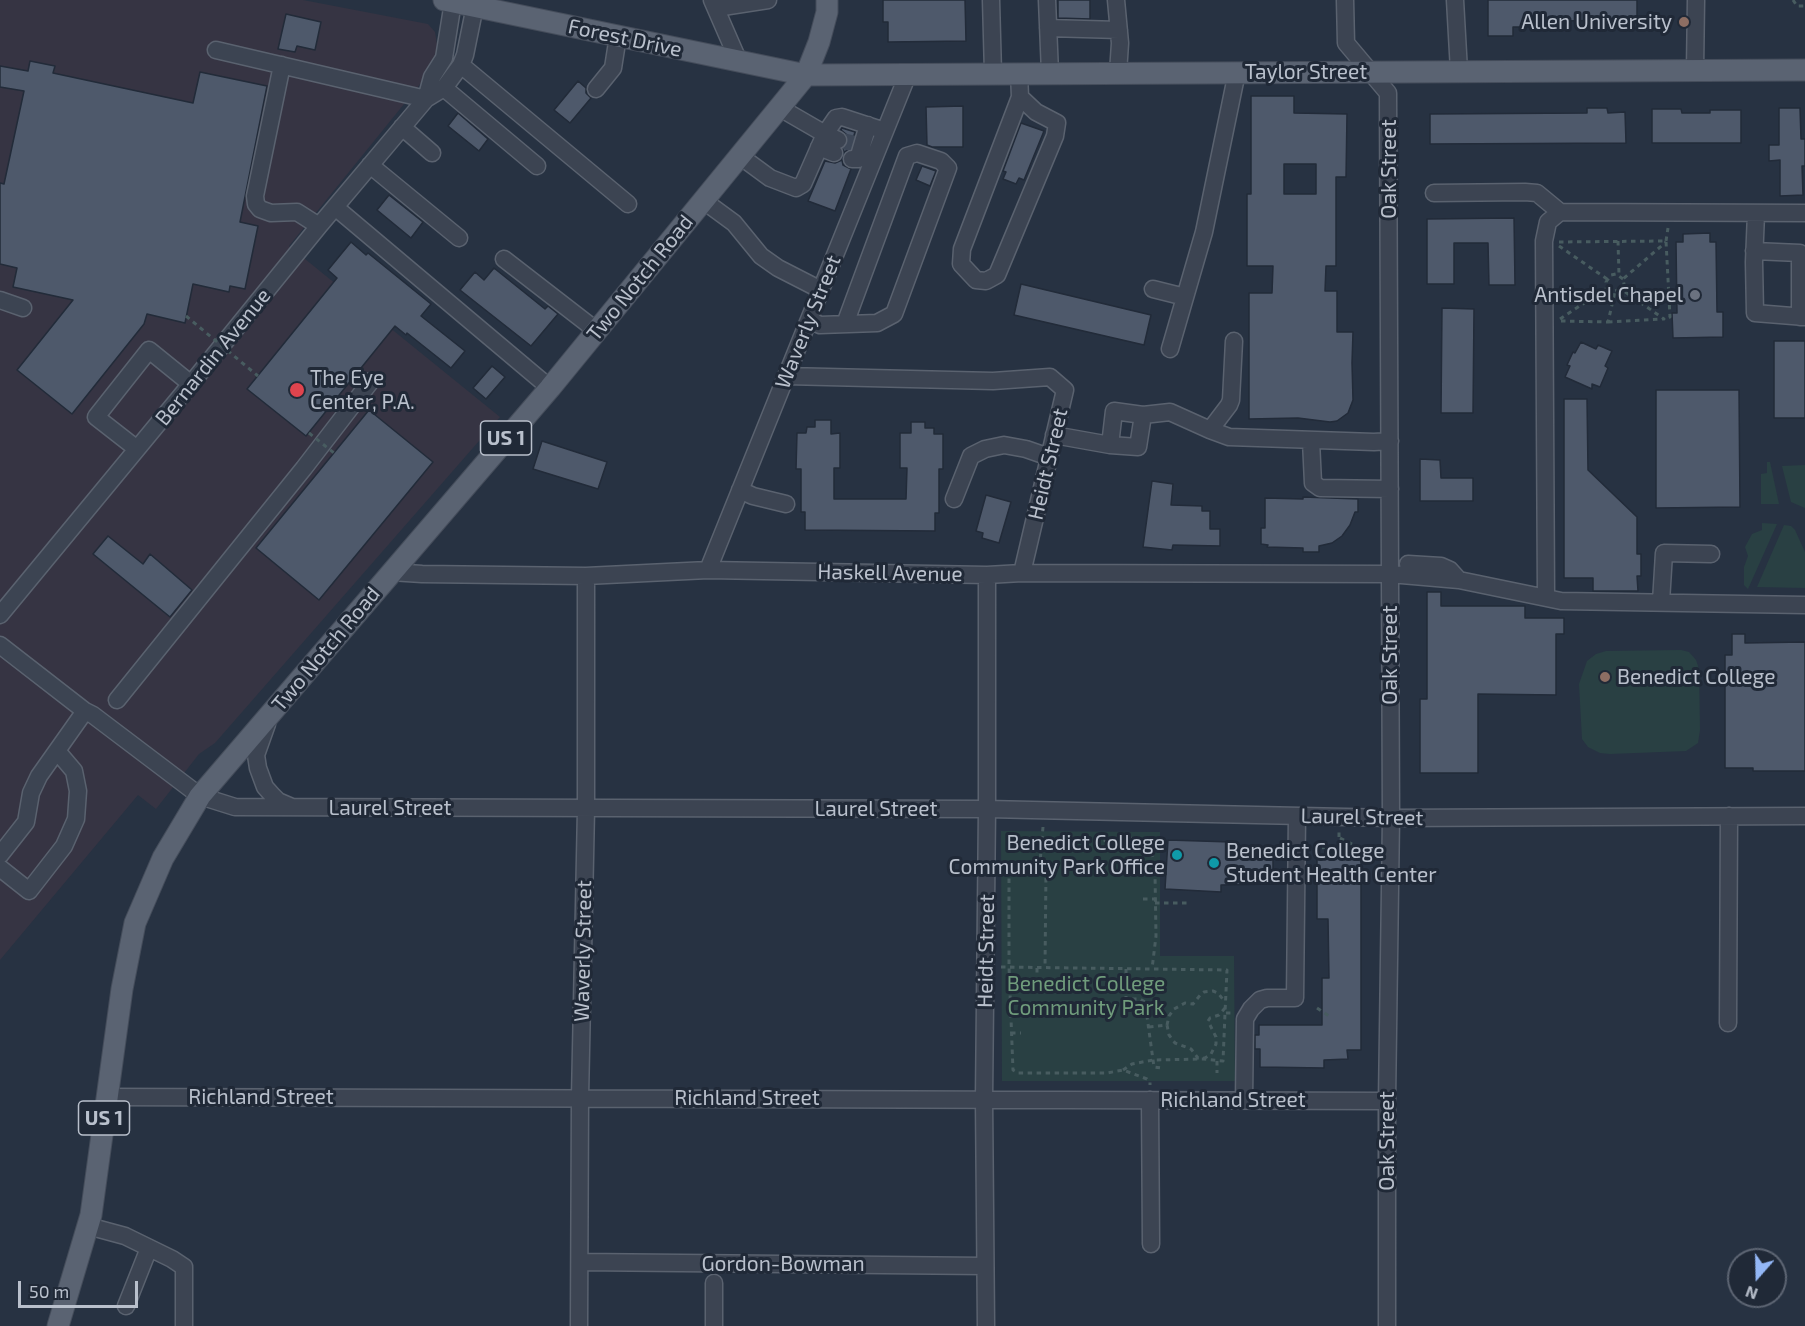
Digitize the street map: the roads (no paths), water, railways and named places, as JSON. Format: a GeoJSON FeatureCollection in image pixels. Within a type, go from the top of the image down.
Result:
{"type":"FeatureCollection","features":[{"type":"Feature","properties":{"kind":"main road","name":"US 1"},"geometry":{"type":"LineString","coordinates":[[806,75],[819,42],[827,12],[827,0]]}},
{"type":"Feature","properties":{"kind":"main road","name":"Forest Drive"},"geometry":{"type":"LineString","coordinates":[[449,1],[806,75]]}},
{"type":"Feature","properties":{"kind":"main road","name":"Taylor Street"},"geometry":{"type":"LineString","coordinates":[[806,75],[1805,70]]}},
{"type":"Feature","properties":{"kind":"main road","name":"Two Notch Road"},"geometry":{"type":"LineString","coordinates":[[58,1326],[91,1215],[122,989],[135,923],[163,858],[200,796],[550,388],[806,75]]}},
{"type":"Feature","properties":{"kind":"street"},"geometry":{"type":"LineString","coordinates":[[739,62],[714,4],[768,0]]}},
{"type":"Feature","properties":{"kind":"street"},"geometry":{"type":"LineString","coordinates":[[991,0],[993,74]]}},
{"type":"Feature","properties":{"kind":"street"},"geometry":{"type":"LineString","coordinates":[[1047,0],[1050,73]]}},
{"type":"Feature","properties":{"kind":"street"},"geometry":{"type":"LineString","coordinates":[[1116,0],[1119,30],[1118,73]]}},
{"type":"Feature","properties":{"kind":"street","name":"Oak Street"},"geometry":{"type":"LineString","coordinates":[[1345,0],[1346,43],[1388,93],[1391,818],[1387,1326]]}},
{"type":"Feature","properties":{"kind":"street"},"geometry":{"type":"LineString","coordinates":[[1455,0],[1459,71]]}},
{"type":"Feature","properties":{"kind":"street"},"geometry":{"type":"LineString","coordinates":[[1695,70],[1696,0]]}},
{"type":"Feature","properties":{"kind":"street","name":"Bernardin Avenue"},"geometry":{"type":"LineString","coordinates":[[426,99],[432,77],[444,58],[449,1]]}},
{"type":"Feature","properties":{"kind":"street","name":"Bernardin Avenue"},"geometry":{"type":"LineString","coordinates":[[0,615],[370,165],[426,99],[444,88],[465,56],[475,6]]}},
{"type":"Feature","properties":{"kind":"street"},"geometry":{"type":"LineString","coordinates":[[1048,28],[1119,30]]}},
{"type":"Feature","properties":{"kind":"street"},"geometry":{"type":"LineString","coordinates":[[596,89],[613,68],[618,36]]}},
{"type":"Feature","properties":{"kind":"street"},"geometry":{"type":"LineString","coordinates":[[216,50],[426,99]]}},
{"type":"Feature","properties":{"kind":"street"},"geometry":{"type":"LineString","coordinates":[[461,64],[628,204]]}},
{"type":"Feature","properties":{"kind":"street"},"geometry":{"type":"LineString","coordinates":[[282,65],[255,196],[256,204],[260,209],[271,213],[297,212],[319,226]]}},
{"type":"Feature","properties":{"kind":"street"},"geometry":{"type":"LineString","coordinates":[[1170,349],[1204,232],[1237,72]]}},
{"type":"Feature","properties":{"kind":"street","name":"Waverly Street"},"geometry":{"type":"LineString","coordinates":[[708,570],[821,290],[860,155],[885,131],[908,74]]}},
{"type":"Feature","properties":{"kind":"street"},"geometry":{"type":"LineString","coordinates":[[1019,74],[1020,97],[962,249],[961,264],[966,272],[976,280],[986,281],[997,275],[1055,136],[1057,123],[1036,112],[1020,97]]}},
{"type":"Feature","properties":{"kind":"street"},"geometry":{"type":"LineString","coordinates":[[444,88],[537,166]]}},
{"type":"Feature","properties":{"kind":"street"},"geometry":{"type":"LineString","coordinates":[[780,108],[829,144]]}},
{"type":"Feature","properties":{"kind":"street"},"geometry":{"type":"LineString","coordinates":[[740,156],[770,178],[796,188],[802,184],[829,144],[836,118],[842,117],[885,131]]}},
{"type":"Feature","properties":{"kind":"street"},"geometry":{"type":"LineString","coordinates":[[860,155],[868,125]]}},
{"type":"Feature","properties":{"kind":"street"},"geometry":{"type":"LineString","coordinates":[[402,128],[432,153]]}},
{"type":"Feature","properties":{"kind":"street"},"geometry":{"type":"LineString","coordinates":[[809,320],[820,325],[877,323],[894,314],[948,168],[941,161],[917,153],[907,156],[845,324]]}},
{"type":"Feature","properties":{"kind":"street"},"geometry":{"type":"LineString","coordinates":[[370,165],[459,238]]}},
{"type":"Feature","properties":{"kind":"street"},"geometry":{"type":"LineString","coordinates":[[1434,193],[1537,193],[1560,212],[1805,213]]}},
{"type":"Feature","properties":{"kind":"street"},"geometry":{"type":"LineString","coordinates":[[704,201],[734,223],[761,256],[778,268],[821,290]]}},
{"type":"Feature","properties":{"kind":"street"},"geometry":{"type":"LineString","coordinates":[[336,207],[550,388]]}},
{"type":"Feature","properties":{"kind":"street"},"geometry":{"type":"LineString","coordinates":[[1546,597],[1544,241],[1548,222],[1560,212]]}},
{"type":"Feature","properties":{"kind":"street"},"geometry":{"type":"LineString","coordinates":[[1754,251],[1800,252],[1803,317],[1755,313],[1754,251],[1756,213]]}},
{"type":"Feature","properties":{"kind":"street"},"geometry":{"type":"LineString","coordinates":[[504,259],[597,332]]}},
{"type":"Feature","properties":{"kind":"street"},"geometry":{"type":"LineString","coordinates":[[1153,289],[1185,297]]}},
{"type":"Feature","properties":{"kind":"street"},"geometry":{"type":"LineString","coordinates":[[0,300],[23,308]]}},
{"type":"Feature","properties":{"kind":"street"},"geometry":{"type":"LineString","coordinates":[[1210,430],[1231,400],[1234,341]]}},
{"type":"Feature","properties":{"kind":"street"},"geometry":{"type":"LineString","coordinates":[[137,449],[96,417],[149,350],[191,384]]}},
{"type":"Feature","properties":{"kind":"street","name":"Heidt Street"},"geometry":{"type":"LineString","coordinates":[[786,376],[993,381],[1050,377],[1065,390],[1022,573]]}},
{"type":"Feature","properties":{"kind":"street"},"geometry":{"type":"LineString","coordinates":[[117,700],[371,381]]}},
{"type":"Feature","properties":{"kind":"street"},"geometry":{"type":"LineString","coordinates":[[1110,445],[1114,411],[1143,415],[1170,412],[1229,437],[1311,441],[1390,441]]}},
{"type":"Feature","properties":{"kind":"street"},"geometry":{"type":"LineString","coordinates":[[1054,435],[1110,445],[1138,447],[1143,415]]}},
{"type":"Feature","properties":{"kind":"street"},"geometry":{"type":"LineString","coordinates":[[1311,441],[1313,483],[1320,488],[1390,489]]}},
{"type":"Feature","properties":{"kind":"street"},"geometry":{"type":"LineString","coordinates":[[954,499],[971,456],[985,449],[1004,445],[1026,449],[1049,457]]}},
{"type":"Feature","properties":{"kind":"street"},"geometry":{"type":"LineString","coordinates":[[740,490],[753,496],[786,504]]}},
{"type":"Feature","properties":{"kind":"street"},"geometry":{"type":"LineString","coordinates":[[1661,602],[1664,553],[1711,554]]}},
{"type":"Feature","properties":{"kind":"street","name":"Haskell Avenue"},"geometry":{"type":"LineString","coordinates":[[391,572],[586,576],[708,570],[987,575],[1390,569],[1459,580],[1561,601],[1805,605]]}},
{"type":"Feature","properties":{"kind":"street","name":"Heidt Street"},"geometry":{"type":"LineString","coordinates":[[986,1326],[984,1099],[987,575]]}},
{"type":"Feature","properties":{"kind":"street","name":"Waverly Street"},"geometry":{"type":"LineString","coordinates":[[579,1326],[580,1098],[586,809],[586,576]]}},
{"type":"Feature","properties":{"kind":"street","name":"Laurel Street"},"geometry":{"type":"LineString","coordinates":[[0,645],[200,796],[235,807],[987,809],[1391,818],[1805,816]]}},
{"type":"Feature","properties":{"kind":"street"},"geometry":{"type":"LineString","coordinates":[[275,708],[259,743],[256,755],[258,768],[265,787],[278,801],[292,807]]}},
{"type":"Feature","properties":{"kind":"street"},"geometry":{"type":"LineString","coordinates":[[0,855],[26,822],[31,793],[39,776],[85,711]]}},
{"type":"Feature","properties":{"kind":"street"},"geometry":{"type":"LineString","coordinates":[[0,868],[28,891],[64,846],[76,819],[78,791],[74,771],[57,751]]}},
{"type":"Feature","properties":{"kind":"street"},"geometry":{"type":"LineString","coordinates":[[1244,1100],[1245,1018],[1260,1000],[1295,998],[1297,816]]}},
{"type":"Feature","properties":{"kind":"street"},"geometry":{"type":"LineString","coordinates":[[1728,1023],[1729,816]]}},
{"type":"Feature","properties":{"kind":"street"},"geometry":{"type":"LineString","coordinates":[[1150,1093],[1151,1244]]}},
{"type":"Feature","properties":{"kind":"street","name":"Richland Street"},"geometry":{"type":"LineString","coordinates":[[107,1097],[984,1099],[1150,1093],[1244,1100],[1387,1101]]}},
{"type":"Feature","properties":{"kind":"street"},"geometry":{"type":"LineString","coordinates":[[88,1226],[124,1236],[184,1267],[184,1326]]}},
{"type":"Feature","properties":{"kind":"street"},"geometry":{"type":"LineString","coordinates":[[126,1306],[149,1248]]}},
{"type":"Feature","properties":{"kind":"street","name":"Gordon-Bowman"},"geometry":{"type":"LineString","coordinates":[[580,1262],[985,1266]]}},
{"type":"Feature","properties":{"kind":"street"},"geometry":{"type":"LineString","coordinates":[[714,1283],[714,1326]]}},
{"type":"Feature","properties":{"kind":"tunnel"},"geometry":{"type":"LineString","coordinates":[[838,140],[856,144]]}},
{"type":"Feature","properties":{"kind":"place","name":"Allen University"},"geometry":{"type":"Point","coordinates":[1684,22]}},
{"type":"Feature","properties":{"kind":"place","name":"Antisdel Chapel"},"geometry":{"type":"Point","coordinates":[1695,295]}},
{"type":"Feature","properties":{"kind":"place","name":"The Eye Center, P.A."},"geometry":{"type":"Point","coordinates":[297,390]}},
{"type":"Feature","properties":{"kind":"place","name":"Benedict College"},"geometry":{"type":"Point","coordinates":[1605,677]}},
{"type":"Feature","properties":{"kind":"place","name":"Benedict College Community Park Office"},"geometry":{"type":"Point","coordinates":[1177,855]}},
{"type":"Feature","properties":{"kind":"place","name":"Benedict College Student Health Center"},"geometry":{"type":"Point","coordinates":[1214,863]}},
{"type":"Feature","properties":{"kind":"park label","name":"Benedict College Community Park"},"geometry":{"type":"Point","coordinates":[1086,996]}}]}
